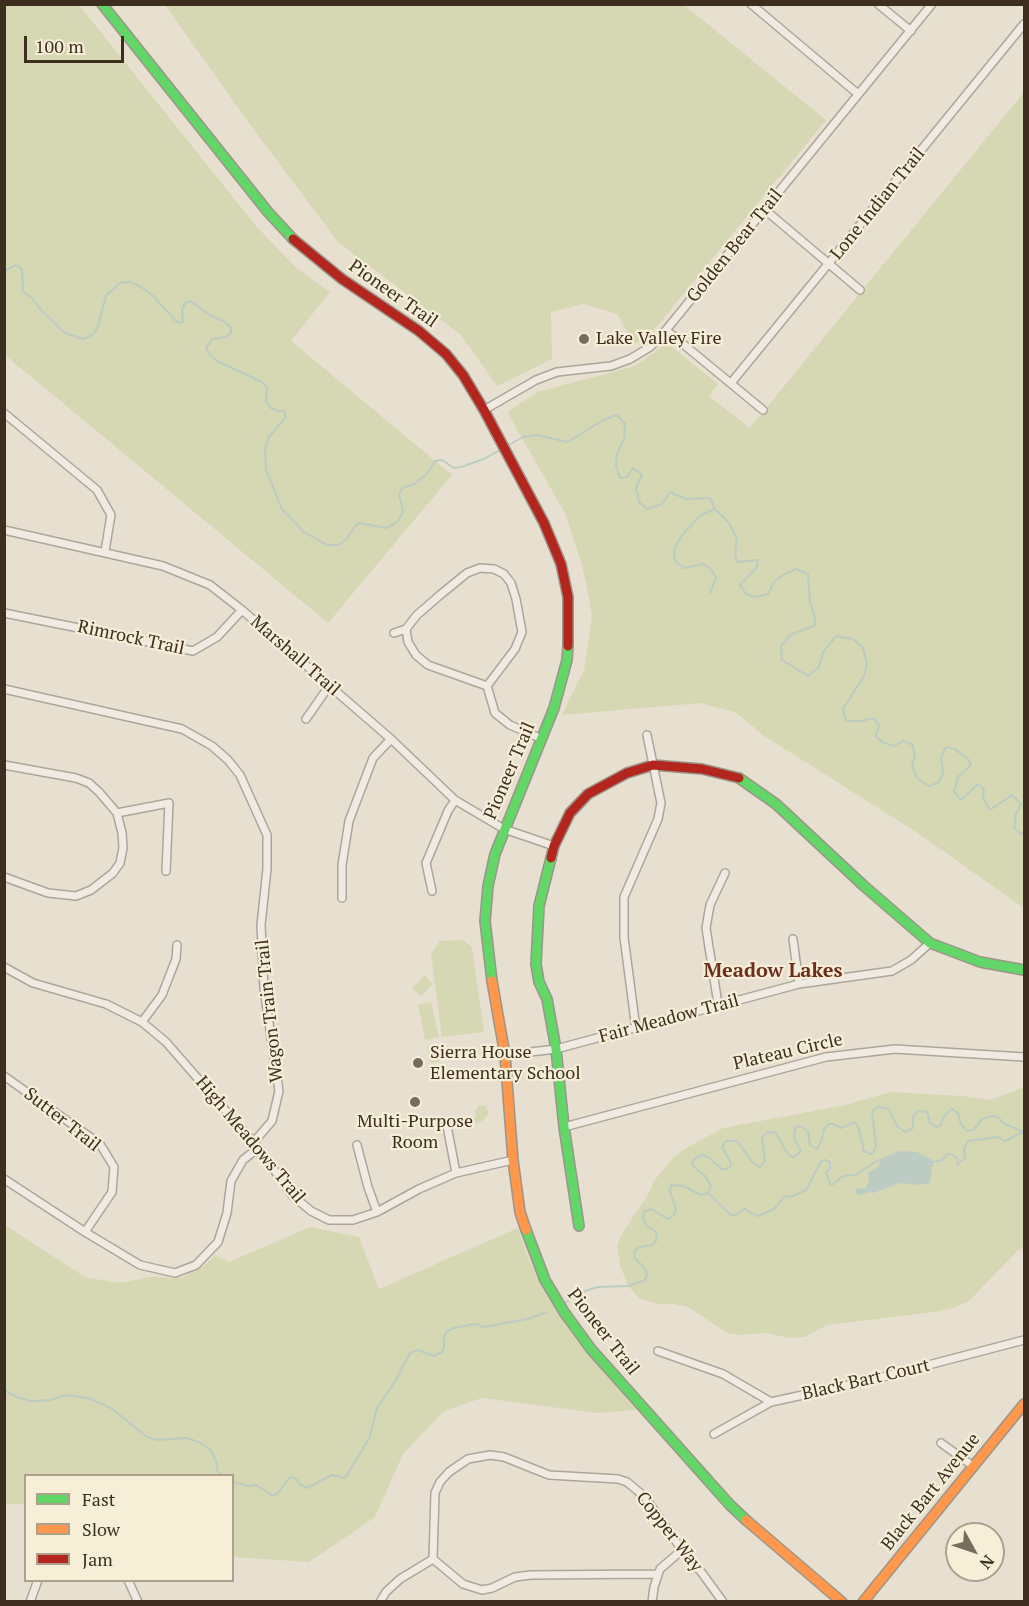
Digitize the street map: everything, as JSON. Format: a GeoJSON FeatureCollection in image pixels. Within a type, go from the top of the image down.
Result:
{"type":"FeatureCollection","features":[{"type":"Feature","properties":{"kind":"main road","name":"Pioneer Trail"},"geometry":{"type":"LineString","coordinates":[[102,4],[280,226],[306,252],[418,331],[446,354],[463,375],[484,410],[512,460],[553,544],[561,564],[568,597],[569,640],[564,676],[554,708],[504,829],[490,871],[486,921],[490,972],[505,1055],[517,1195],[528,1241],[554,1296],[607,1367],[730,1505],[842,1602]]}},
{"type":"Feature","properties":{"kind":"main road"},"geometry":{"type":"LineString","coordinates":[[579,1226],[564,1127],[556,1049],[547,999],[539,982],[536,964],[539,906],[554,846],[570,813],[588,794],[627,773],[653,765],[702,769],[736,776],[776,804],[864,886],[930,943],[980,962],[1024,970]]}},
{"type":"Feature","properties":{"kind":"main road","name":"Black Bart Avenue"},"geometry":{"type":"LineString","coordinates":[[863,1602],[1024,1404]]}},
{"type":"Feature","properties":{"kind":"street"},"geometry":{"type":"LineString","coordinates":[[751,4],[858,94]]}},
{"type":"Feature","properties":{"kind":"street"},"geometry":{"type":"LineString","coordinates":[[878,4],[911,31]]}},
{"type":"Feature","properties":{"kind":"street","name":"Golden Bear Trail"},"geometry":{"type":"LineString","coordinates":[[484,410],[536,380],[557,372],[611,366],[630,359],[650,347],[933,4]]}},
{"type":"Feature","properties":{"kind":"street","name":"Lone Indian Trail"},"geometry":{"type":"LineString","coordinates":[[731,382],[1024,24]]}},
{"type":"Feature","properties":{"kind":"street"},"geometry":{"type":"LineString","coordinates":[[764,209],[861,290]]}},
{"type":"Feature","properties":{"kind":"street"},"geometry":{"type":"LineString","coordinates":[[666,330],[764,410]]}},
{"type":"Feature","properties":{"kind":"street"},"geometry":{"type":"LineString","coordinates":[[4,413],[97,490],[111,515],[105,551]]}},
{"type":"Feature","properties":{"kind":"street","name":"Marshall Trail"},"geometry":{"type":"LineString","coordinates":[[4,530],[105,551],[163,566],[210,585],[391,739],[455,800],[504,829],[554,846]]}},
{"type":"Feature","properties":{"kind":"street"},"geometry":{"type":"LineString","coordinates":[[394,633],[406,629],[417,615],[467,573],[480,568],[494,569],[504,574],[511,583],[516,599],[522,632],[515,649],[487,686]]}},
{"type":"Feature","properties":{"kind":"street","name":"Rimrock Trail"},"geometry":{"type":"LineString","coordinates":[[4,612],[193,651],[217,637],[242,610]]}},
{"type":"Feature","properties":{"kind":"street"},"geometry":{"type":"LineString","coordinates":[[406,629],[408,642],[416,655],[428,665],[487,686]]}},
{"type":"Feature","properties":{"kind":"street"},"geometry":{"type":"LineString","coordinates":[[306,719],[329,686]]}},
{"type":"Feature","properties":{"kind":"street"},"geometry":{"type":"LineString","coordinates":[[487,686],[495,713],[510,725],[542,739]]}},
{"type":"Feature","properties":{"kind":"street","name":"Wagon Train Trail"},"geometry":{"type":"LineString","coordinates":[[4,689],[182,729],[212,746],[240,775],[267,835],[267,869],[261,925],[264,989],[279,1091],[272,1121],[253,1143]]}},
{"type":"Feature","properties":{"kind":"street"},"geometry":{"type":"LineString","coordinates":[[636,1029],[624,937],[624,897],[658,819],[661,803],[647,735]]}},
{"type":"Feature","properties":{"kind":"street"},"geometry":{"type":"LineString","coordinates":[[342,898],[342,865],[349,821],[373,758],[391,739]]}},
{"type":"Feature","properties":{"kind":"street"},"geometry":{"type":"LineString","coordinates":[[4,765],[76,778],[89,783],[117,813],[123,848],[120,863],[103,883],[76,896],[48,893],[4,877]]}},
{"type":"Feature","properties":{"kind":"street"},"geometry":{"type":"LineString","coordinates":[[432,891],[426,863],[455,800]]}},
{"type":"Feature","properties":{"kind":"street"},"geometry":{"type":"LineString","coordinates":[[117,813],[169,803],[166,871]]}},
{"type":"Feature","properties":{"kind":"street"},"geometry":{"type":"LineString","coordinates":[[718,1005],[706,928],[710,904],[725,873]]}},
{"type":"Feature","properties":{"kind":"street"},"geometry":{"type":"LineString","coordinates":[[793,939],[799,984]]}},
{"type":"Feature","properties":{"kind":"street","name":"Fair Meadow Trail"},"geometry":{"type":"LineString","coordinates":[[505,1055],[556,1049],[799,984],[892,971],[911,960],[930,943]]}},
{"type":"Feature","properties":{"kind":"street"},"geometry":{"type":"LineString","coordinates":[[142,1022],[162,995],[176,959],[177,945]]}},
{"type":"Feature","properties":{"kind":"street","name":"High Meadows Trail"},"geometry":{"type":"LineString","coordinates":[[4,967],[33,983],[106,1004],[142,1022],[166,1042],[260,1150],[293,1196],[311,1211],[330,1220],[353,1220],[377,1212],[456,1173],[513,1160]]}},
{"type":"Feature","properties":{"kind":"street","name":"Plateau Circle"},"geometry":{"type":"LineString","coordinates":[[564,1127],[826,1057],[895,1049],[1024,1057]]}},
{"type":"Feature","properties":{"kind":"street","name":"Sutter Trail"},"geometry":{"type":"LineString","coordinates":[[4,1076],[100,1144],[114,1167],[112,1191],[85,1232]]}},
{"type":"Feature","properties":{"kind":"street"},"geometry":{"type":"LineString","coordinates":[[447,1126],[456,1173]]}},
{"type":"Feature","properties":{"kind":"street"},"geometry":{"type":"LineString","coordinates":[[357,1145],[377,1212]]}},
{"type":"Feature","properties":{"kind":"street"},"geometry":{"type":"LineString","coordinates":[[4,1179],[140,1265],[175,1273],[196,1265],[218,1242],[227,1213],[231,1181],[243,1160],[253,1152],[260,1150]]}},
{"type":"Feature","properties":{"kind":"street","name":"Black Bart Court"},"geometry":{"type":"LineString","coordinates":[[714,1434],[771,1402],[871,1380],[1024,1340]]}},
{"type":"Feature","properties":{"kind":"street"},"geometry":{"type":"LineString","coordinates":[[658,1351],[723,1374],[771,1402]]}},
{"type":"Feature","properties":{"kind":"street"},"geometry":{"type":"LineString","coordinates":[[941,1443],[973,1466]]}},
{"type":"Feature","properties":{"kind":"street","name":"Copper Way"},"geometry":{"type":"LineString","coordinates":[[433,1559],[435,1493],[440,1482],[449,1472],[468,1459],[490,1455],[504,1457],[549,1475],[618,1479],[627,1482],[645,1497],[682,1550],[723,1602]]}},
{"type":"Feature","properties":{"kind":"street"},"geometry":{"type":"LineString","coordinates":[[652,1602],[657,1574],[682,1550]]}},
{"type":"Feature","properties":{"kind":"street"},"geometry":{"type":"LineString","coordinates":[[380,1602],[386,1592],[400,1580],[433,1559],[464,1584],[482,1590],[492,1588],[515,1577],[531,1575],[657,1574]]}},
{"type":"Feature","properties":{"kind":"street"},"geometry":{"type":"LineString","coordinates":[[30,1602],[30,1596],[37,1582]]}},
{"type":"Feature","properties":{"kind":"street"},"geometry":{"type":"LineString","coordinates":[[128,1582],[138,1602]]}},
{"type":"Feature","properties":{"kind":"green space"},"geometry":{"type":"Polygon","coordinates":[[[4,5],[79,5],[256,226],[296,268],[330,292],[291,341],[452,475],[328,623],[5,355],[4,5]]]}},
{"type":"Feature","properties":{"kind":"green space"},"geometry":{"type":"Polygon","coordinates":[[[165,5],[684,5],[826,120],[654,330],[645,338],[634,344],[617,314],[584,304],[551,312],[552,359],[497,386],[461,335],[338,242],[251,126],[165,5]]]}},
{"type":"Feature","properties":{"kind":"green space"},"geometry":{"type":"Polygon","coordinates":[[[1024,92],[1024,908],[916,832],[766,737],[735,712],[700,703],[562,715],[584,670],[592,616],[589,598],[582,565],[566,515],[507,412],[538,392],[635,366],[667,343],[718,384],[709,396],[750,428],[1024,92]]]}},
{"type":"Feature","properties":{"kind":"green space"},"geometry":{"type":"Polygon","coordinates":[[[464,940],[472,948],[484,1032],[442,1037],[431,954],[440,941],[464,940]]]}},
{"type":"Feature","properties":{"kind":"green space"},"geometry":{"type":"Polygon","coordinates":[[[425,975],[433,984],[421,996],[412,988],[425,975]]]}},
{"type":"Feature","properties":{"kind":"green space"},"geometry":{"type":"Polygon","coordinates":[[[431,1002],[439,1037],[425,1040],[418,1005],[431,1002]]]}},
{"type":"Feature","properties":{"kind":"green space"},"geometry":{"type":"Polygon","coordinates":[[[437,1046],[440,1062],[431,1063],[427,1047],[437,1046]]]}},
{"type":"Feature","properties":{"kind":"green space"},"geometry":{"type":"Polygon","coordinates":[[[1024,1088],[1024,1247],[1018,1250],[969,1301],[953,1308],[934,1312],[827,1325],[805,1337],[788,1338],[767,1333],[740,1335],[727,1333],[688,1307],[658,1304],[640,1299],[628,1286],[620,1265],[617,1245],[649,1193],[653,1182],[672,1159],[683,1150],[723,1128],[845,1105],[891,1092],[990,1100],[1024,1088]]]}},
{"type":"Feature","properties":{"kind":"green space"},"geometry":{"type":"Polygon","coordinates":[[[479,1105],[486,1106],[489,1114],[477,1123],[472,1118],[476,1117],[475,1112],[479,1105]]]}},
{"type":"Feature","properties":{"kind":"green space"},"geometry":{"type":"Polygon","coordinates":[[[5,1225],[85,1277],[118,1283],[151,1277],[182,1278],[204,1266],[215,1255],[229,1262],[310,1227],[359,1237],[379,1289],[518,1228],[528,1258],[548,1298],[572,1334],[636,1410],[597,1413],[482,1398],[444,1411],[403,1454],[375,1517],[309,1562],[234,1557],[234,1474],[24,1474],[24,1504],[5,1504],[5,1225]]]}},
{"type":"Feature","properties":{"kind":"shaded area"},"geometry":{"type":"Polygon","coordinates":[[[900,1151],[917,1152],[933,1160],[929,1183],[920,1185],[900,1183],[873,1193],[861,1195],[856,1193],[857,1189],[866,1188],[869,1181],[868,1173],[878,1167],[881,1158],[900,1151]]]}},
{"type":"Feature","properties":{"kind":"waterway"},"geometry":{"type":"LineString","coordinates":[[4,271],[16,265],[22,269],[23,292],[32,298],[65,333],[83,339],[91,336],[97,329],[106,296],[120,283],[131,282],[143,288],[178,323],[183,322],[182,310],[185,303],[191,301],[209,315],[225,322],[231,328],[231,333],[226,337],[212,339],[206,349],[219,362],[262,382],[267,388],[266,402],[277,411],[285,411],[285,418],[269,437],[265,448],[266,470],[282,509],[304,532],[327,545],[338,545],[346,540],[356,525],[360,523],[386,528],[394,524],[399,520],[403,511],[399,494],[403,488],[414,484],[426,475],[435,461],[442,460],[454,468],[461,467],[484,459],[502,449]]}},
{"type":"Feature","properties":{"kind":"waterway"},"geometry":{"type":"LineString","coordinates":[[507,446],[523,437],[537,435],[568,442],[603,420],[617,415],[625,424],[624,439],[617,454],[616,466],[620,478],[627,477],[633,468],[642,475],[636,488],[639,502],[648,509],[662,504],[670,492],[686,499],[710,498],[715,509],[729,523],[737,539],[735,555],[737,562],[758,560],[757,567],[740,585],[746,594],[756,597],[768,594],[774,582],[796,569],[808,574],[810,603],[815,617],[814,626],[792,634],[781,646],[782,660],[808,676],[819,667],[823,652],[836,636],[853,639],[863,648],[867,664],[864,676],[843,709],[846,721],[873,718],[879,725],[876,736],[882,742],[894,746],[903,741],[912,744],[915,755],[912,766],[917,778],[928,786],[938,783],[943,773],[941,757],[946,747],[955,749],[968,759],[971,765],[958,777],[954,792],[961,800],[978,784],[984,789],[983,798],[990,810],[1012,795],[1021,804],[1016,814],[1014,828],[1022,834],[1024,832]]}},
{"type":"Feature","properties":{"kind":"waterway"},"geometry":{"type":"LineString","coordinates":[[710,593],[716,578],[711,569],[703,564],[684,568],[674,557],[675,547],[683,534],[701,515],[715,509]]}},
{"type":"Feature","properties":{"kind":"waterway"},"geometry":{"type":"LineString","coordinates":[[566,1302],[585,1291],[598,1287],[628,1286],[645,1280],[646,1270],[635,1258],[634,1253],[640,1247],[652,1245],[657,1236],[656,1232],[646,1225],[643,1219],[644,1212],[651,1209],[668,1219],[674,1215],[676,1209],[670,1192],[671,1185],[683,1186],[701,1195],[708,1193],[711,1186],[705,1176],[692,1165],[694,1159],[702,1155],[708,1157],[722,1169],[727,1169],[731,1166],[730,1161],[722,1147],[726,1141],[737,1141],[753,1163],[760,1167],[765,1161],[762,1138],[767,1132],[776,1133],[787,1153],[792,1157],[801,1150],[794,1138],[795,1128],[800,1126],[808,1131],[810,1145],[817,1149],[824,1129],[829,1124],[841,1128],[854,1122],[858,1126],[864,1151],[870,1154],[876,1147],[872,1111],[878,1107],[889,1109],[897,1126],[905,1132],[913,1128],[913,1117],[918,1111],[927,1112],[930,1123],[936,1127],[941,1125],[944,1116],[952,1109],[958,1113],[961,1124],[967,1131],[973,1130],[982,1119],[992,1116],[998,1117],[1003,1123],[1023,1132]]}},
{"type":"Feature","properties":{"kind":"waterway"},"geometry":{"type":"LineString","coordinates":[[934,1162],[951,1154],[957,1158],[958,1164],[965,1158],[964,1148],[968,1141],[998,1137],[1005,1141],[1023,1132]]}},
{"type":"Feature","properties":{"kind":"waterway"},"geometry":{"type":"LineString","coordinates":[[708,1193],[731,1215],[746,1208],[747,1211],[758,1216],[774,1209],[784,1197],[806,1190],[821,1161],[830,1162],[830,1169],[826,1172],[832,1185],[843,1176],[855,1175],[879,1160]]}},
{"type":"Feature","properties":{"kind":"waterway"},"geometry":{"type":"LineString","coordinates":[[234,1482],[256,1485],[273,1496],[279,1492],[290,1477],[295,1478],[307,1488],[332,1475],[345,1478],[369,1439],[377,1408],[410,1353],[418,1350],[434,1356],[442,1352],[444,1337],[447,1331],[454,1328],[475,1324],[484,1327],[528,1319],[547,1312]]}},
{"type":"Feature","properties":{"kind":"waterway"},"geometry":{"type":"LineString","coordinates":[[4,1390],[31,1401],[50,1400],[66,1395],[88,1398],[111,1408],[147,1437],[157,1440],[186,1438],[199,1442],[211,1450],[220,1474]]}},
{"type":"Feature","properties":{"kind":"traffic: fast"},"geometry":{"type":"LineString","coordinates":[[102,4],[268,212],[293,239]]}},
{"type":"Feature","properties":{"kind":"traffic: fast"},"geometry":{"type":"LineString","coordinates":[[492,981],[485,921],[488,886],[495,854],[554,708],[567,660],[568,646]]}},
{"type":"Feature","properties":{"kind":"traffic: fast"},"geometry":{"type":"LineString","coordinates":[[739,778],[776,804],[864,886],[930,943],[980,962],[1024,970]]}},
{"type":"Feature","properties":{"kind":"traffic: fast"},"geometry":{"type":"LineString","coordinates":[[551,858],[539,906],[536,964],[539,982],[547,999],[556,1049],[564,1127],[579,1226]]}},
{"type":"Feature","properties":{"kind":"traffic: fast"},"geometry":{"type":"LineString","coordinates":[[526,1230],[545,1280],[564,1312],[591,1349],[746,1520]]}},
{"type":"Feature","properties":{"kind":"traffic: slow"},"geometry":{"type":"LineString","coordinates":[[492,981],[505,1055],[513,1160],[520,1212],[526,1230]]}},
{"type":"Feature","properties":{"kind":"traffic: slow"},"geometry":{"type":"LineString","coordinates":[[863,1602],[1024,1404]]}},
{"type":"Feature","properties":{"kind":"traffic: slow"},"geometry":{"type":"LineString","coordinates":[[746,1520],[842,1602]]}},
{"type":"Feature","properties":{"kind":"traffic: jam"},"geometry":{"type":"LineString","coordinates":[[293,239],[342,279],[419,331],[446,354],[463,375],[544,523],[561,564],[568,597],[568,646]]}},
{"type":"Feature","properties":{"kind":"traffic: jam"},"geometry":{"type":"LineString","coordinates":[[551,858],[554,846],[570,813],[588,794],[627,773],[653,765],[702,769],[739,778]]}},
{"type":"Feature","properties":{"kind":"place","name":"Lake Valley Fire"},"geometry":{"type":"Point","coordinates":[584,339]}},
{"type":"Feature","properties":{"kind":"place","name":"Sierra House Elementary School"},"geometry":{"type":"Point","coordinates":[418,1063]}},
{"type":"Feature","properties":{"kind":"place","name":"Multi-Purpose Room"},"geometry":{"type":"Point","coordinates":[415,1102]}},
{"type":"Feature","properties":{"kind":"district","name":"Meadow Lakes"},"geometry":{"type":"Point","coordinates":[773,971]}}]}
